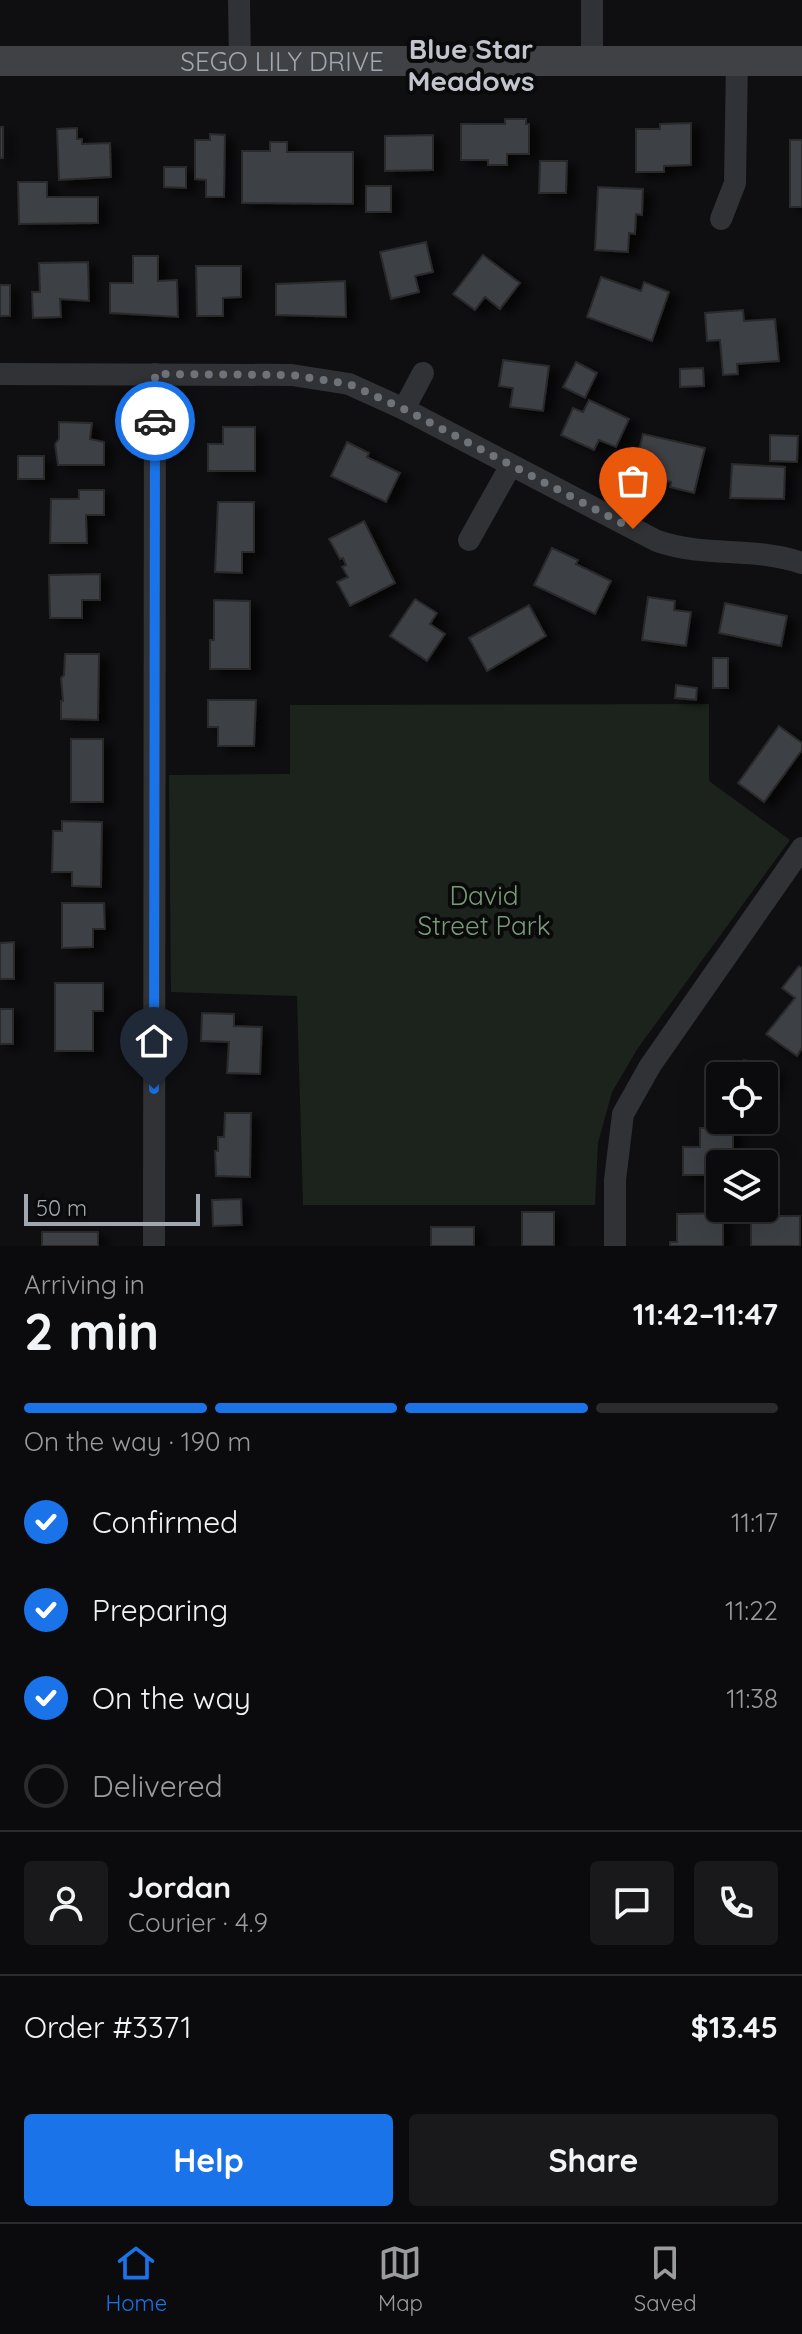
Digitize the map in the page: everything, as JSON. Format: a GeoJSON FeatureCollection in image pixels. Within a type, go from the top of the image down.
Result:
{"type":"FeatureCollection","features":[{"type":"Feature","properties":{"kind":"main road","name":"SEGO LILY DRIVE"},"geometry":{"type":"LineString","coordinates":[[0,61],[802,61]]}},
{"type":"Feature","properties":{"kind":"street"},"geometry":{"type":"LineString","coordinates":[[239,0],[240,61]]}},
{"type":"Feature","properties":{"kind":"street"},"geometry":{"type":"LineString","coordinates":[[592,0],[592,61]]}},
{"type":"Feature","properties":{"kind":"street"},"geometry":{"type":"LineString","coordinates":[[721,219],[735,183],[737,61]]}},
{"type":"Feature","properties":{"kind":"street"},"geometry":{"type":"LineString","coordinates":[[404,409],[423,373]]}},
{"type":"Feature","properties":{"kind":"street"},"geometry":{"type":"LineString","coordinates":[[0,374],[321,377],[349,384],[404,409],[657,541],[682,550],[776,554],[802,563]]}},
{"type":"Feature","properties":{"kind":"street"},"geometry":{"type":"LineString","coordinates":[[154,1246],[155,374]]}},
{"type":"Feature","properties":{"kind":"street"},"geometry":{"type":"LineString","coordinates":[[469,540],[511,465]]}},
{"type":"Feature","properties":{"kind":"street"},"geometry":{"type":"LineString","coordinates":[[615,1246],[615,1180],[623,1114],[650,1066],[802,848]]}},
{"type":"Feature","properties":{"kind":"green space","name":"David Street Park"},"geometry":{"type":"Polygon","coordinates":[[[709,704],[709,781],[790,840],[638,1048],[612,1092],[598,1143],[595,1205],[303,1205],[297,996],[171,992],[169,775],[290,774],[290,705],[709,704]]]}},
{"type":"Feature","properties":{"kind":"building"},"geometry":{"type":"Polygon","coordinates":[[[505,119],[526,119],[526,124],[529,124],[529,154],[507,154],[507,165],[488,165],[488,160],[461,160],[461,124],[505,124],[505,119]]]}},
{"type":"Feature","properties":{"kind":"building"},"geometry":{"type":"Polygon","coordinates":[[[691,123],[691,165],[664,166],[664,172],[636,172],[636,129],[660,129],[660,124],[691,123]]]}},
{"type":"Feature","properties":{"kind":"building"},"geometry":{"type":"Polygon","coordinates":[[[0,127],[3,127],[3,158],[0,158],[0,127]]]}},
{"type":"Feature","properties":{"kind":"building"},"geometry":{"type":"Polygon","coordinates":[[[77,128],[77,139],[82,139],[82,144],[110,143],[111,177],[59,180],[57,129],[77,128]]]}},
{"type":"Feature","properties":{"kind":"building"},"geometry":{"type":"Polygon","coordinates":[[[210,134],[225,135],[224,197],[206,197],[206,180],[195,179],[195,140],[210,140],[210,134]]]}},
{"type":"Feature","properties":{"kind":"building"},"geometry":{"type":"Polygon","coordinates":[[[433,135],[433,170],[385,171],[385,136],[433,135]]]}},
{"type":"Feature","properties":{"kind":"building"},"geometry":{"type":"Polygon","coordinates":[[[790,140],[802,140],[802,207],[790,207],[790,140]]]}},
{"type":"Feature","properties":{"kind":"building"},"geometry":{"type":"Polygon","coordinates":[[[270,142],[287,142],[287,152],[353,152],[353,204],[242,203],[242,151],[270,151],[270,142]]]}},
{"type":"Feature","properties":{"kind":"building"},"geometry":{"type":"Polygon","coordinates":[[[540,161],[567,161],[566,193],[539,193],[540,161]]]}},
{"type":"Feature","properties":{"kind":"building"},"geometry":{"type":"Polygon","coordinates":[[[164,167],[186,167],[186,188],[164,187],[164,167]]]}},
{"type":"Feature","properties":{"kind":"building"},"geometry":{"type":"Polygon","coordinates":[[[18,182],[47,182],[47,197],[98,197],[98,223],[19,224],[18,182]]]}},
{"type":"Feature","properties":{"kind":"building"},"geometry":{"type":"Polygon","coordinates":[[[366,186],[391,186],[391,212],[366,212],[366,186]]]}},
{"type":"Feature","properties":{"kind":"building"},"geometry":{"type":"Polygon","coordinates":[[[598,187],[643,189],[642,215],[636,214],[635,234],[629,233],[628,252],[595,250],[598,187]]]}},
{"type":"Feature","properties":{"kind":"building"},"geometry":{"type":"Polygon","coordinates":[[[426,242],[433,272],[415,276],[419,292],[391,299],[380,252],[426,242]]]}},
{"type":"Feature","properties":{"kind":"building"},"geometry":{"type":"Polygon","coordinates":[[[483,255],[520,283],[500,309],[485,297],[475,310],[453,294],[483,255]]]}},
{"type":"Feature","properties":{"kind":"building"},"geometry":{"type":"Polygon","coordinates":[[[133,256],[158,256],[158,281],[177,280],[178,317],[110,313],[110,283],[133,283],[133,256]]]}},
{"type":"Feature","properties":{"kind":"building"},"geometry":{"type":"Polygon","coordinates":[[[88,262],[89,301],[60,299],[61,317],[33,318],[32,292],[40,292],[39,263],[88,262]]]}},
{"type":"Feature","properties":{"kind":"building"},"geometry":{"type":"Polygon","coordinates":[[[196,266],[241,266],[241,297],[223,298],[223,316],[197,316],[196,266]]]}},
{"type":"Feature","properties":{"kind":"building"},"geometry":{"type":"Polygon","coordinates":[[[601,277],[641,291],[644,282],[669,292],[652,341],[587,317],[601,277]]]}},
{"type":"Feature","properties":{"kind":"building"},"geometry":{"type":"Polygon","coordinates":[[[345,281],[346,317],[276,315],[276,284],[345,281]]]}},
{"type":"Feature","properties":{"kind":"building"},"geometry":{"type":"Polygon","coordinates":[[[0,285],[10,285],[10,316],[0,316],[0,285]]]}},
{"type":"Feature","properties":{"kind":"building"},"geometry":{"type":"Polygon","coordinates":[[[743,310],[744,321],[775,319],[779,361],[737,364],[738,374],[723,375],[720,340],[707,341],[705,313],[743,310]]]}},
{"type":"Feature","properties":{"kind":"building"},"geometry":{"type":"Polygon","coordinates":[[[503,360],[549,366],[543,411],[510,407],[513,388],[499,386],[503,360]]]}},
{"type":"Feature","properties":{"kind":"building"},"geometry":{"type":"Polygon","coordinates":[[[576,362],[597,373],[585,398],[563,387],[576,362]]]}},
{"type":"Feature","properties":{"kind":"building"},"geometry":{"type":"Polygon","coordinates":[[[703,368],[704,386],[680,387],[680,369],[703,368]]]}},
{"type":"Feature","properties":{"kind":"building"},"geometry":{"type":"Polygon","coordinates":[[[589,400],[629,419],[616,447],[599,440],[594,450],[561,435],[573,408],[583,412],[589,400]]]}},
{"type":"Feature","properties":{"kind":"building"},"geometry":{"type":"Polygon","coordinates":[[[59,422],[92,423],[90,439],[104,442],[104,465],[58,465],[55,444],[59,439],[59,422]]]}},
{"type":"Feature","properties":{"kind":"building"},"geometry":{"type":"Polygon","coordinates":[[[223,427],[255,427],[255,471],[208,471],[208,444],[223,444],[223,427]]]}},
{"type":"Feature","properties":{"kind":"building"},"geometry":{"type":"Polygon","coordinates":[[[643,434],[705,448],[694,493],[670,487],[671,482],[652,477],[653,470],[635,465],[643,434]]]}},
{"type":"Feature","properties":{"kind":"building"},"geometry":{"type":"Polygon","coordinates":[[[770,435],[798,436],[797,462],[770,461],[770,435]]]}},
{"type":"Feature","properties":{"kind":"building"},"geometry":{"type":"Polygon","coordinates":[[[347,442],[369,453],[367,457],[400,473],[386,502],[331,476],[347,442]]]}},
{"type":"Feature","properties":{"kind":"building"},"geometry":{"type":"Polygon","coordinates":[[[18,456],[44,456],[44,479],[18,479],[18,456]]]}},
{"type":"Feature","properties":{"kind":"building"},"geometry":{"type":"Polygon","coordinates":[[[732,464],[785,467],[784,499],[730,498],[732,464]]]}},
{"type":"Feature","properties":{"kind":"building"},"geometry":{"type":"Polygon","coordinates":[[[79,490],[104,490],[104,515],[86,515],[87,543],[50,543],[51,499],[79,499],[79,490]]]}},
{"type":"Feature","properties":{"kind":"building"},"geometry":{"type":"Polygon","coordinates":[[[218,502],[254,502],[254,552],[242,552],[242,573],[215,572],[218,502]]]}},
{"type":"Feature","properties":{"kind":"building"},"geometry":{"type":"Polygon","coordinates":[[[364,521],[395,583],[350,606],[337,582],[348,577],[342,567],[346,565],[329,539],[364,521]]]}},
{"type":"Feature","properties":{"kind":"building"},"geometry":{"type":"Polygon","coordinates":[[[552,548],[611,581],[595,614],[534,585],[552,548]]]}},
{"type":"Feature","properties":{"kind":"building"},"geometry":{"type":"Polygon","coordinates":[[[100,574],[100,600],[82,600],[82,618],[50,618],[49,575],[100,574]]]}},
{"type":"Feature","properties":{"kind":"building"},"geometry":{"type":"Polygon","coordinates":[[[648,597],[675,601],[674,610],[691,612],[686,646],[642,640],[648,597]]]}},
{"type":"Feature","properties":{"kind":"building"},"geometry":{"type":"Polygon","coordinates":[[[415,599],[437,613],[430,624],[445,634],[427,661],[390,636],[415,599]]]}},
{"type":"Feature","properties":{"kind":"building"},"geometry":{"type":"Polygon","coordinates":[[[214,600],[250,601],[250,669],[210,669],[214,600]]]}},
{"type":"Feature","properties":{"kind":"building"},"geometry":{"type":"Polygon","coordinates":[[[725,603],[787,616],[781,646],[719,633],[725,603]]]}},
{"type":"Feature","properties":{"kind":"building"},"geometry":{"type":"Polygon","coordinates":[[[529,605],[546,636],[487,671],[469,638],[529,605]]]}},
{"type":"Feature","properties":{"kind":"building"},"geometry":{"type":"Polygon","coordinates":[[[65,654],[99,654],[98,720],[61,719],[61,678],[64,675],[65,654]]]}},
{"type":"Feature","properties":{"kind":"building"},"geometry":{"type":"Polygon","coordinates":[[[713,658],[728,658],[728,688],[713,688],[713,658]]]}},
{"type":"Feature","properties":{"kind":"building"},"geometry":{"type":"Polygon","coordinates":[[[676,685],[697,688],[696,700],[675,698],[676,685]]]}},
{"type":"Feature","properties":{"kind":"building"},"geometry":{"type":"Polygon","coordinates":[[[208,700],[256,700],[254,746],[218,746],[218,727],[208,727],[208,700]]]}},
{"type":"Feature","properties":{"kind":"building"},"geometry":{"type":"Polygon","coordinates":[[[779,726],[802,743],[802,750],[764,802],[738,783],[779,726]]]}},
{"type":"Feature","properties":{"kind":"building"},"geometry":{"type":"Polygon","coordinates":[[[71,739],[103,739],[103,802],[71,802],[71,739]]]}},
{"type":"Feature","properties":{"kind":"building"},"geometry":{"type":"Polygon","coordinates":[[[62,821],[102,822],[101,887],[72,886],[72,872],[52,872],[53,831],[62,831],[62,821]]]}},
{"type":"Feature","properties":{"kind":"building"},"geometry":{"type":"Polygon","coordinates":[[[62,903],[104,903],[105,929],[93,929],[93,947],[62,948],[62,903]]]}},
{"type":"Feature","properties":{"kind":"building"},"geometry":{"type":"Polygon","coordinates":[[[14,942],[14,979],[0,979],[0,943],[14,942]]]}},
{"type":"Feature","properties":{"kind":"building"},"geometry":{"type":"Polygon","coordinates":[[[799,966],[802,968],[802,1048],[797,1056],[766,1034],[795,998],[782,988],[799,966]]]}},
{"type":"Feature","properties":{"kind":"building"},"geometry":{"type":"Polygon","coordinates":[[[55,983],[103,983],[103,1011],[93,1011],[93,1051],[55,1051],[55,983]]]}},
{"type":"Feature","properties":{"kind":"building"},"geometry":{"type":"Polygon","coordinates":[[[0,1009],[13,1009],[13,1044],[0,1044],[0,1009]]]}},
{"type":"Feature","properties":{"kind":"building"},"geometry":{"type":"Polygon","coordinates":[[[202,1013],[234,1014],[234,1026],[262,1027],[260,1074],[227,1073],[229,1042],[201,1041],[202,1013]]]}},
{"type":"Feature","properties":{"kind":"building"},"geometry":{"type":"Polygon","coordinates":[[[225,1113],[251,1113],[250,1177],[216,1176],[215,1151],[218,1151],[218,1137],[224,1137],[225,1113]]]}},
{"type":"Feature","properties":{"kind":"building"},"geometry":{"type":"Polygon","coordinates":[[[700,1128],[706,1128],[706,1134],[733,1134],[733,1150],[706,1150],[706,1175],[683,1175],[683,1147],[700,1147],[700,1128]]]}},
{"type":"Feature","properties":{"kind":"building"},"geometry":{"type":"Polygon","coordinates":[[[241,1199],[242,1225],[213,1226],[212,1200],[241,1199]]]}},
{"type":"Feature","properties":{"kind":"building"},"geometry":{"type":"Polygon","coordinates":[[[522,1212],[554,1212],[554,1246],[522,1246],[522,1212]]]}},
{"type":"Feature","properties":{"kind":"building"},"geometry":{"type":"Polygon","coordinates":[[[706,1213],[706,1222],[723,1222],[723,1246],[670,1246],[670,1242],[677,1242],[677,1214],[706,1213]]]}},
{"type":"Feature","properties":{"kind":"building"},"geometry":{"type":"Polygon","coordinates":[[[778,1216],[800,1216],[800,1246],[751,1246],[751,1222],[778,1222],[778,1216]]]}},
{"type":"Feature","properties":{"kind":"building"},"geometry":{"type":"Polygon","coordinates":[[[431,1227],[474,1227],[474,1246],[431,1246],[431,1227]]]}},
{"type":"Feature","properties":{"kind":"building"},"geometry":{"type":"Polygon","coordinates":[[[42,1232],[98,1232],[98,1246],[42,1246],[42,1232]]]}},
{"type":"Feature","properties":{"kind":"way so far"},"geometry":{"type":"LineString","coordinates":[[155,421],[155,374],[321,377],[349,384],[404,409],[633,529]]}},
{"type":"Feature","properties":{"kind":"district","name":"Blue Star Meadows"},"geometry":{"type":"Point","coordinates":[471,64]}},
{"type":"Feature","properties":{"kind":"route"},"geometry":{"type":"LineString","coordinates":[[154,1089],[155,421]]}}]}
